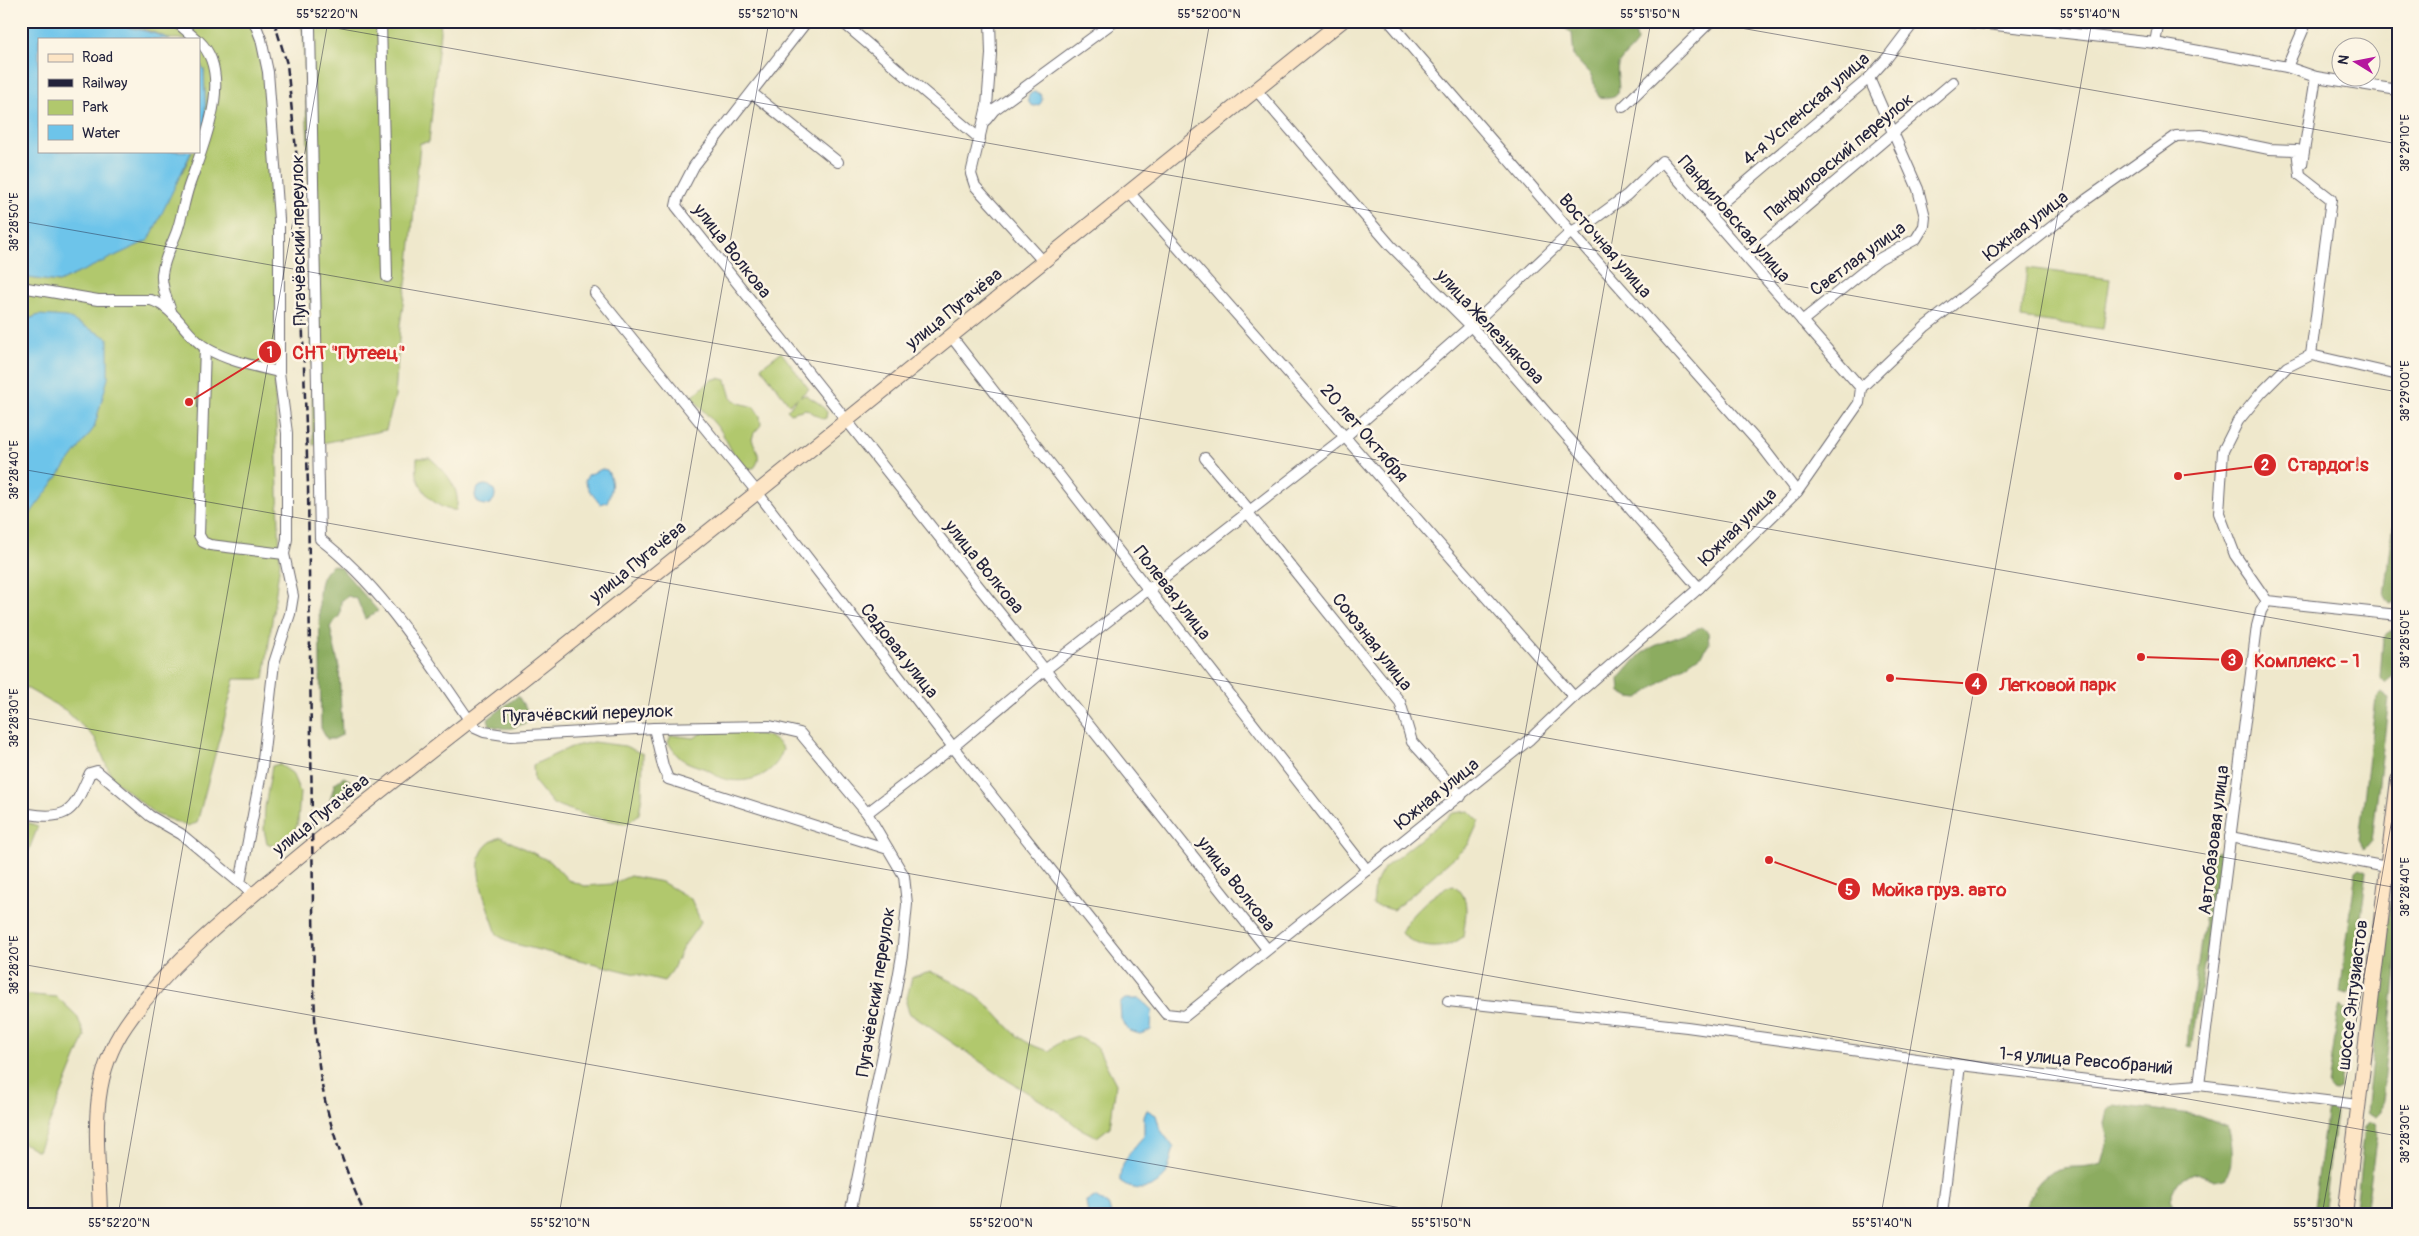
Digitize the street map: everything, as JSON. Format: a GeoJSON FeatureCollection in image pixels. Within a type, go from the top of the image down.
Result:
{"type":"FeatureCollection","features":[{"type":"Feature","properties":{"kind":"street"},"geometry":{"type":"LineString","coordinates":[[175,21],[196,38]]}},
{"type":"Feature","properties":{"kind":"street"},"geometry":{"type":"LineString","coordinates":[[240,883],[262,768],[274,663],[290,614],[293,596],[284,554],[286,539],[287,433],[279,372],[279,219],[268,72],[261,39],[254,21]]}},
{"type":"Feature","properties":{"kind":"street","name":"Пугачёвский переулок"},"geometry":{"type":"LineString","coordinates":[[307,21],[310,28],[320,539],[336,551],[393,611],[476,728],[484,732],[511,736],[654,728],[770,726],[800,733],[867,813],[904,876],[907,904],[904,938],[894,1001],[851,1210]]}},
{"type":"Feature","properties":{"kind":"street"},"geometry":{"type":"LineString","coordinates":[[381,21],[387,277]]}},
{"type":"Feature","properties":{"kind":"street"},"geometry":{"type":"LineString","coordinates":[[807,21],[752,93],[838,162]]}},
{"type":"Feature","properties":{"kind":"street"},"geometry":{"type":"LineString","coordinates":[[841,21],[980,139]]}},
{"type":"Feature","properties":{"kind":"street"},"geometry":{"type":"LineString","coordinates":[[990,21],[991,54],[987,106],[971,174],[975,186],[1043,261]]}},
{"type":"Feature","properties":{"kind":"street"},"geometry":{"type":"LineString","coordinates":[[983,122],[994,110],[1116,21]]}},
{"type":"Feature","properties":{"kind":"street","name":"улица Пугачёва"},"geometry":{"type":"LineString","coordinates":[[100,1215],[96,1113],[99,1086],[106,1061],[124,1028],[152,991],[186,953],[355,810],[847,422],[1128,191],[1342,21]]}},
{"type":"Feature","properties":{"kind":"street","name":"Восточная улица"},"geometry":{"type":"LineString","coordinates":[[1389,21],[1571,232],[1764,449],[1797,492]]}},
{"type":"Feature","properties":{"kind":"street"},"geometry":{"type":"LineString","coordinates":[[1623,107],[1711,21]]}},
{"type":"Feature","properties":{"kind":"street","name":"4-я Успенская улица"},"geometry":{"type":"LineString","coordinates":[[1710,213],[1869,78],[1888,58],[1915,21]]}},
{"type":"Feature","properties":{"kind":"street"},"geometry":{"type":"LineString","coordinates":[[1960,21],[2155,43],[2287,67],[2316,77],[2398,90]]}},
{"type":"Feature","properties":{"kind":"street"},"geometry":{"type":"LineString","coordinates":[[2155,43],[2158,21]]}},
{"type":"Feature","properties":{"kind":"street"},"geometry":{"type":"LineString","coordinates":[[2287,67],[2307,21]]}},
{"type":"Feature","properties":{"kind":"street"},"geometry":{"type":"LineString","coordinates":[[171,311],[162,277],[164,261],[177,230],[188,188],[208,132],[215,92],[213,62],[200,43]]}},
{"type":"Feature","properties":{"kind":"street"},"geometry":{"type":"LineString","coordinates":[[2311,355],[2331,199],[2300,175],[2316,77]]}},
{"type":"Feature","properties":{"kind":"street","name":"Светлая улица"},"geometry":{"type":"LineString","coordinates":[[1802,321],[1879,259],[1916,239],[1924,226],[1925,217],[1918,189],[1869,78]]}},
{"type":"Feature","properties":{"kind":"street","name":"Панфиловский переулок"},"geometry":{"type":"LineString","coordinates":[[1747,257],[1953,82]]}},
{"type":"Feature","properties":{"kind":"street","name":"улица Железнякова"},"geometry":{"type":"LineString","coordinates":[[1256,90],[1391,246],[1472,326],[1699,588]]}},
{"type":"Feature","properties":{"kind":"street","name":"улица Волкова"},"geometry":{"type":"LineString","coordinates":[[752,93],[694,166],[678,197],[676,206],[1267,949]]}},
{"type":"Feature","properties":{"kind":"street","name":"Южная улица"},"geometry":{"type":"LineString","coordinates":[[1184,1016],[1530,739],[1574,697],[1699,588],[1797,492],[1859,403],[1861,388],[1926,326],[2087,199],[2176,136],[2201,135],[2270,149],[2296,150],[2300,175]]}},
{"type":"Feature","properties":{"kind":"street","name":"Панфиловская улица"},"geometry":{"type":"LineString","coordinates":[[1571,232],[1593,220],[1627,195],[1662,161],[1710,213],[1861,388]]}},
{"type":"Feature","properties":{"kind":"street","name":"20 лет Октября"},"geometry":{"type":"LineString","coordinates":[[1128,191],[1346,436],[1574,697]]}},
{"type":"Feature","properties":{"kind":"street"},"geometry":{"type":"LineString","coordinates":[[867,813],[953,748],[1046,670],[1346,436],[1472,326],[1571,232]]}},
{"type":"Feature","properties":{"kind":"street"},"geometry":{"type":"LineString","coordinates":[[21,287],[98,300],[151,300],[171,311],[205,347],[232,360],[279,372]]}},
{"type":"Feature","properties":{"kind":"street","name":"Садовая улица"},"geometry":{"type":"LineString","coordinates":[[595,293],[757,492],[953,748],[1166,1014],[1184,1016]]}},
{"type":"Feature","properties":{"kind":"street","name":"Полевая улица"},"geometry":{"type":"LineString","coordinates":[[950,336],[1367,870]]}},
{"type":"Feature","properties":{"kind":"street"},"geometry":{"type":"LineString","coordinates":[[205,347],[199,535],[203,542],[210,545],[284,554]]}},
{"type":"Feature","properties":{"kind":"street"},"geometry":{"type":"LineString","coordinates":[[2398,375],[2311,355],[2287,367],[2261,392],[2238,421],[2223,451],[2219,514],[2234,555],[2267,601],[2398,616]]}},
{"type":"Feature","properties":{"kind":"street","name":"Союзная улица"},"geometry":{"type":"LineString","coordinates":[[1205,458],[1400,702],[1412,742],[1461,796]]}},
{"type":"Feature","properties":{"kind":"street","name":"Автобазовая улица"},"geometry":{"type":"LineString","coordinates":[[2199,1085],[2257,626],[2261,611],[2267,601]]}},
{"type":"Feature","properties":{"kind":"street"},"geometry":{"type":"LineString","coordinates":[[654,728],[668,779],[888,849]]}},
{"type":"Feature","properties":{"kind":"street"},"geometry":{"type":"LineString","coordinates":[[29,814],[48,817],[64,813],[75,806],[90,773],[97,771],[150,816],[181,834],[254,895]]}},
{"type":"Feature","properties":{"kind":"street","name":"шоссе Энтузиастов"},"geometry":{"type":"LineString","coordinates":[[2345,1215],[2398,780]]}},
{"type":"Feature","properties":{"kind":"street"},"geometry":{"type":"LineString","coordinates":[[2230,837],[2387,867]]}},
{"type":"Feature","properties":{"kind":"street","name":"1-я улица Ревсобраний"},"geometry":{"type":"LineString","coordinates":[[1448,1001],[1695,1028],[1960,1065],[2158,1088],[2199,1085],[2358,1105]]}},
{"type":"Feature","properties":{"kind":"street"},"geometry":{"type":"LineString","coordinates":[[1942,1215],[1960,1065]]}},
{"type":"Feature","properties":{"kind":"green space"},"geometry":{"type":"Polygon","coordinates":[[[97,21],[249,21],[257,41],[266,95],[277,268],[274,352],[280,562],[264,679],[235,679],[197,823],[187,826],[155,814],[112,778],[95,738],[65,710],[21,685],[21,513],[31,514],[39,315],[21,322],[21,277],[59,282],[183,171],[192,152],[200,152],[200,134],[206,119],[204,70],[200,64],[200,38],[167,38],[147,30],[97,21]]]}},
{"type":"Feature","properties":{"kind":"green space"},"geometry":{"type":"Polygon","coordinates":[[[299,21],[441,21],[429,142],[420,143],[409,264],[400,325],[395,397],[386,430],[313,445],[308,145],[303,33],[299,21]]]}},
{"type":"Feature","properties":{"kind":"green space"},"geometry":{"type":"Polygon","coordinates":[[[1554,21],[1618,21],[1619,24],[1634,32],[1637,42],[1623,57],[1617,68],[1619,87],[1615,96],[1609,98],[1599,97],[1591,75],[1574,57],[1572,33],[1554,21]]]}},
{"type":"Feature","properties":{"kind":"green space"},"geometry":{"type":"Polygon","coordinates":[[[2027,268],[2110,279],[2103,329],[2021,318],[2027,268]]]}},
{"type":"Feature","properties":{"kind":"green space"},"geometry":{"type":"Polygon","coordinates":[[[781,352],[809,389],[800,396],[806,395],[820,404],[827,412],[826,418],[823,419],[806,409],[790,413],[787,410],[798,398],[789,404],[761,367],[781,352]]]}},
{"type":"Feature","properties":{"kind":"green space"},"geometry":{"type":"Polygon","coordinates":[[[719,378],[726,380],[731,398],[739,403],[754,407],[760,416],[761,425],[754,433],[752,439],[758,457],[754,468],[747,468],[733,453],[721,431],[692,397],[711,380],[719,378]]]}},
{"type":"Feature","properties":{"kind":"green space"},"geometry":{"type":"Polygon","coordinates":[[[417,458],[430,458],[451,481],[457,495],[456,510],[437,504],[426,494],[417,475],[417,458]]]}},
{"type":"Feature","properties":{"kind":"green space"},"geometry":{"type":"Polygon","coordinates":[[[2395,513],[2398,514],[2398,600],[2390,604],[2385,596],[2395,513]]]}},
{"type":"Feature","properties":{"kind":"green space"},"geometry":{"type":"Polygon","coordinates":[[[333,565],[341,568],[378,611],[365,619],[357,599],[348,596],[341,601],[340,615],[330,627],[339,667],[342,735],[334,739],[327,739],[321,728],[319,594],[322,578],[333,565]]]}},
{"type":"Feature","properties":{"kind":"green space"},"geometry":{"type":"Polygon","coordinates":[[[1701,627],[1708,632],[1709,644],[1703,653],[1639,698],[1629,697],[1620,692],[1619,679],[1640,655],[1654,646],[1701,627]]]}},
{"type":"Feature","properties":{"kind":"green space"},"geometry":{"type":"Polygon","coordinates":[[[2391,630],[2396,637],[2394,674],[2386,684],[2380,678],[2383,638],[2391,630]]]}},
{"type":"Feature","properties":{"kind":"green space"},"geometry":{"type":"Polygon","coordinates":[[[2381,693],[2389,698],[2372,841],[2364,850],[2359,840],[2376,698],[2381,693]]]}},
{"type":"Feature","properties":{"kind":"green space"},"geometry":{"type":"Polygon","coordinates":[[[518,696],[533,720],[509,729],[490,725],[488,719],[518,696]]]}},
{"type":"Feature","properties":{"kind":"green space"},"geometry":{"type":"Polygon","coordinates":[[[723,731],[764,735],[772,738],[783,749],[774,766],[767,772],[759,777],[740,781],[721,778],[708,770],[689,763],[676,754],[668,742],[671,735],[694,738],[703,732],[723,731]]]}},
{"type":"Feature","properties":{"kind":"green space"},"geometry":{"type":"Polygon","coordinates":[[[593,742],[625,746],[643,754],[642,795],[639,814],[627,824],[589,816],[553,804],[534,781],[533,765],[571,747],[593,742]]]}},
{"type":"Feature","properties":{"kind":"green space"},"geometry":{"type":"Polygon","coordinates":[[[279,764],[292,773],[300,792],[298,822],[291,841],[281,849],[267,843],[264,830],[265,807],[272,766],[279,764]]]}},
{"type":"Feature","properties":{"kind":"green space"},"geometry":{"type":"Polygon","coordinates":[[[344,777],[351,781],[351,791],[347,799],[333,806],[329,803],[335,783],[344,777]]]}},
{"type":"Feature","properties":{"kind":"green space"},"geometry":{"type":"Polygon","coordinates":[[[1469,811],[1479,821],[1468,845],[1394,910],[1373,905],[1375,884],[1384,868],[1453,813],[1469,811]]]}},
{"type":"Feature","properties":{"kind":"green space"},"geometry":{"type":"Polygon","coordinates":[[[21,820],[38,826],[21,871],[21,820]]]}},
{"type":"Feature","properties":{"kind":"green space"},"geometry":{"type":"Polygon","coordinates":[[[2398,835],[2398,949],[2383,1093],[2380,1112],[2375,1117],[2366,1112],[2398,835]]]}},
{"type":"Feature","properties":{"kind":"green space"},"geometry":{"type":"Polygon","coordinates":[[[501,837],[551,862],[568,880],[585,886],[612,884],[630,876],[662,882],[691,899],[701,922],[683,947],[672,971],[664,981],[511,943],[497,935],[483,894],[479,866],[481,854],[488,844],[501,837]]]}},
{"type":"Feature","properties":{"kind":"green space"},"geometry":{"type":"Polygon","coordinates":[[[2218,851],[2222,854],[2191,1047],[2187,1046],[2188,1035],[2213,855],[2218,851]]]}},
{"type":"Feature","properties":{"kind":"green space"},"geometry":{"type":"Polygon","coordinates":[[[2360,868],[2367,871],[2352,987],[2348,995],[2340,993],[2356,871],[2360,868]]]}},
{"type":"Feature","properties":{"kind":"green space"},"geometry":{"type":"Polygon","coordinates":[[[1453,885],[1463,895],[1465,901],[1466,915],[1463,937],[1447,945],[1431,947],[1415,943],[1401,933],[1409,919],[1423,904],[1439,892],[1453,885]]]}},
{"type":"Feature","properties":{"kind":"green space"},"geometry":{"type":"Polygon","coordinates":[[[931,972],[968,990],[988,1006],[1018,1036],[1036,1047],[1049,1051],[1060,1042],[1077,1036],[1097,1047],[1116,1084],[1110,1127],[1097,1137],[1079,1128],[1056,1110],[1007,1080],[909,1013],[906,1002],[912,977],[931,972]]]}},
{"type":"Feature","properties":{"kind":"green space"},"geometry":{"type":"Polygon","coordinates":[[[21,994],[57,997],[77,1016],[85,1036],[38,1151],[21,1142],[21,994]]]}},
{"type":"Feature","properties":{"kind":"green space"},"geometry":{"type":"Polygon","coordinates":[[[2341,1006],[2347,1011],[2339,1089],[2333,1092],[2328,1086],[2341,1006]]]}},
{"type":"Feature","properties":{"kind":"green space"},"geometry":{"type":"Polygon","coordinates":[[[2115,1105],[2199,1115],[2228,1126],[2232,1159],[2225,1179],[2215,1180],[2194,1172],[2179,1183],[2171,1199],[2175,1208],[2188,1210],[2209,1206],[2220,1208],[2220,1215],[2022,1215],[2030,1196],[2040,1181],[2046,1176],[2063,1168],[2101,1163],[2108,1138],[2104,1124],[2107,1110],[2115,1105]]]}},
{"type":"Feature","properties":{"kind":"green space"},"geometry":{"type":"Polygon","coordinates":[[[2331,1108],[2336,1113],[2323,1215],[2313,1215],[2326,1114],[2331,1108]]]}},
{"type":"Feature","properties":{"kind":"green space"},"geometry":{"type":"Polygon","coordinates":[[[2369,1123],[2375,1124],[2377,1132],[2366,1215],[2355,1215],[2365,1128],[2369,1123]]]}},
{"type":"Feature","properties":{"kind":"water"},"geometry":{"type":"Polygon","coordinates":[[[21,21],[115,25],[167,38],[38,38],[38,152],[192,152],[149,240],[59,282],[21,277],[21,21]]]}},
{"type":"Feature","properties":{"kind":"water"},"geometry":{"type":"Polygon","coordinates":[[[200,64],[204,70],[206,120],[200,135],[200,64]]]}},
{"type":"Feature","properties":{"kind":"water"},"geometry":{"type":"Polygon","coordinates":[[[1032,92],[1038,92],[1042,99],[1038,106],[1032,106],[1028,102],[1028,96],[1032,92]]]}},
{"type":"Feature","properties":{"kind":"water"},"geometry":{"type":"Polygon","coordinates":[[[39,315],[66,317],[108,338],[108,378],[94,428],[30,514],[21,513],[21,322],[39,315]]]}},
{"type":"Feature","properties":{"kind":"water"},"geometry":{"type":"Polygon","coordinates":[[[602,469],[607,470],[612,486],[607,502],[600,504],[589,490],[585,481],[588,475],[602,469]]]}},
{"type":"Feature","properties":{"kind":"water"},"geometry":{"type":"Polygon","coordinates":[[[485,485],[492,488],[495,495],[492,502],[485,505],[478,502],[475,495],[478,488],[485,485]]]}},
{"type":"Feature","properties":{"kind":"water"},"geometry":{"type":"Polygon","coordinates":[[[1125,999],[1140,999],[1152,1010],[1151,1030],[1140,1034],[1129,1031],[1121,1019],[1120,1003],[1125,999]]]}},
{"type":"Feature","properties":{"kind":"water"},"geometry":{"type":"Polygon","coordinates":[[[1147,1110],[1156,1115],[1160,1129],[1174,1148],[1163,1178],[1153,1186],[1137,1189],[1120,1181],[1120,1175],[1124,1162],[1144,1136],[1144,1116],[1147,1110]]]}},
{"type":"Feature","properties":{"kind":"water"},"geometry":{"type":"Polygon","coordinates":[[[1095,1197],[1109,1206],[1111,1215],[1088,1215],[1086,1201],[1095,1197]]]}},
{"type":"Feature","properties":{"kind":"railway"},"geometry":{"type":"LineString","coordinates":[[274,21],[287,64],[297,160],[308,486],[316,1040],[324,1097],[329,1117],[349,1177],[365,1215]]}},
{"type":"Feature","properties":{"kind":"place","name":"СНТ \"Путеец\""},"geometry":{"type":"Point","coordinates":[189,402]}},
{"type":"Feature","properties":{"kind":"place","name":"Стардог!s"},"geometry":{"type":"Point","coordinates":[2178,476]}},
{"type":"Feature","properties":{"kind":"place","name":"Комплекс - 1"},"geometry":{"type":"Point","coordinates":[2141,657]}},
{"type":"Feature","properties":{"kind":"place","name":"Легковой парк"},"geometry":{"type":"Point","coordinates":[1890,678]}},
{"type":"Feature","properties":{"kind":"place","name":"Мойка груз. авто"},"geometry":{"type":"Point","coordinates":[1769,860]}}]}
